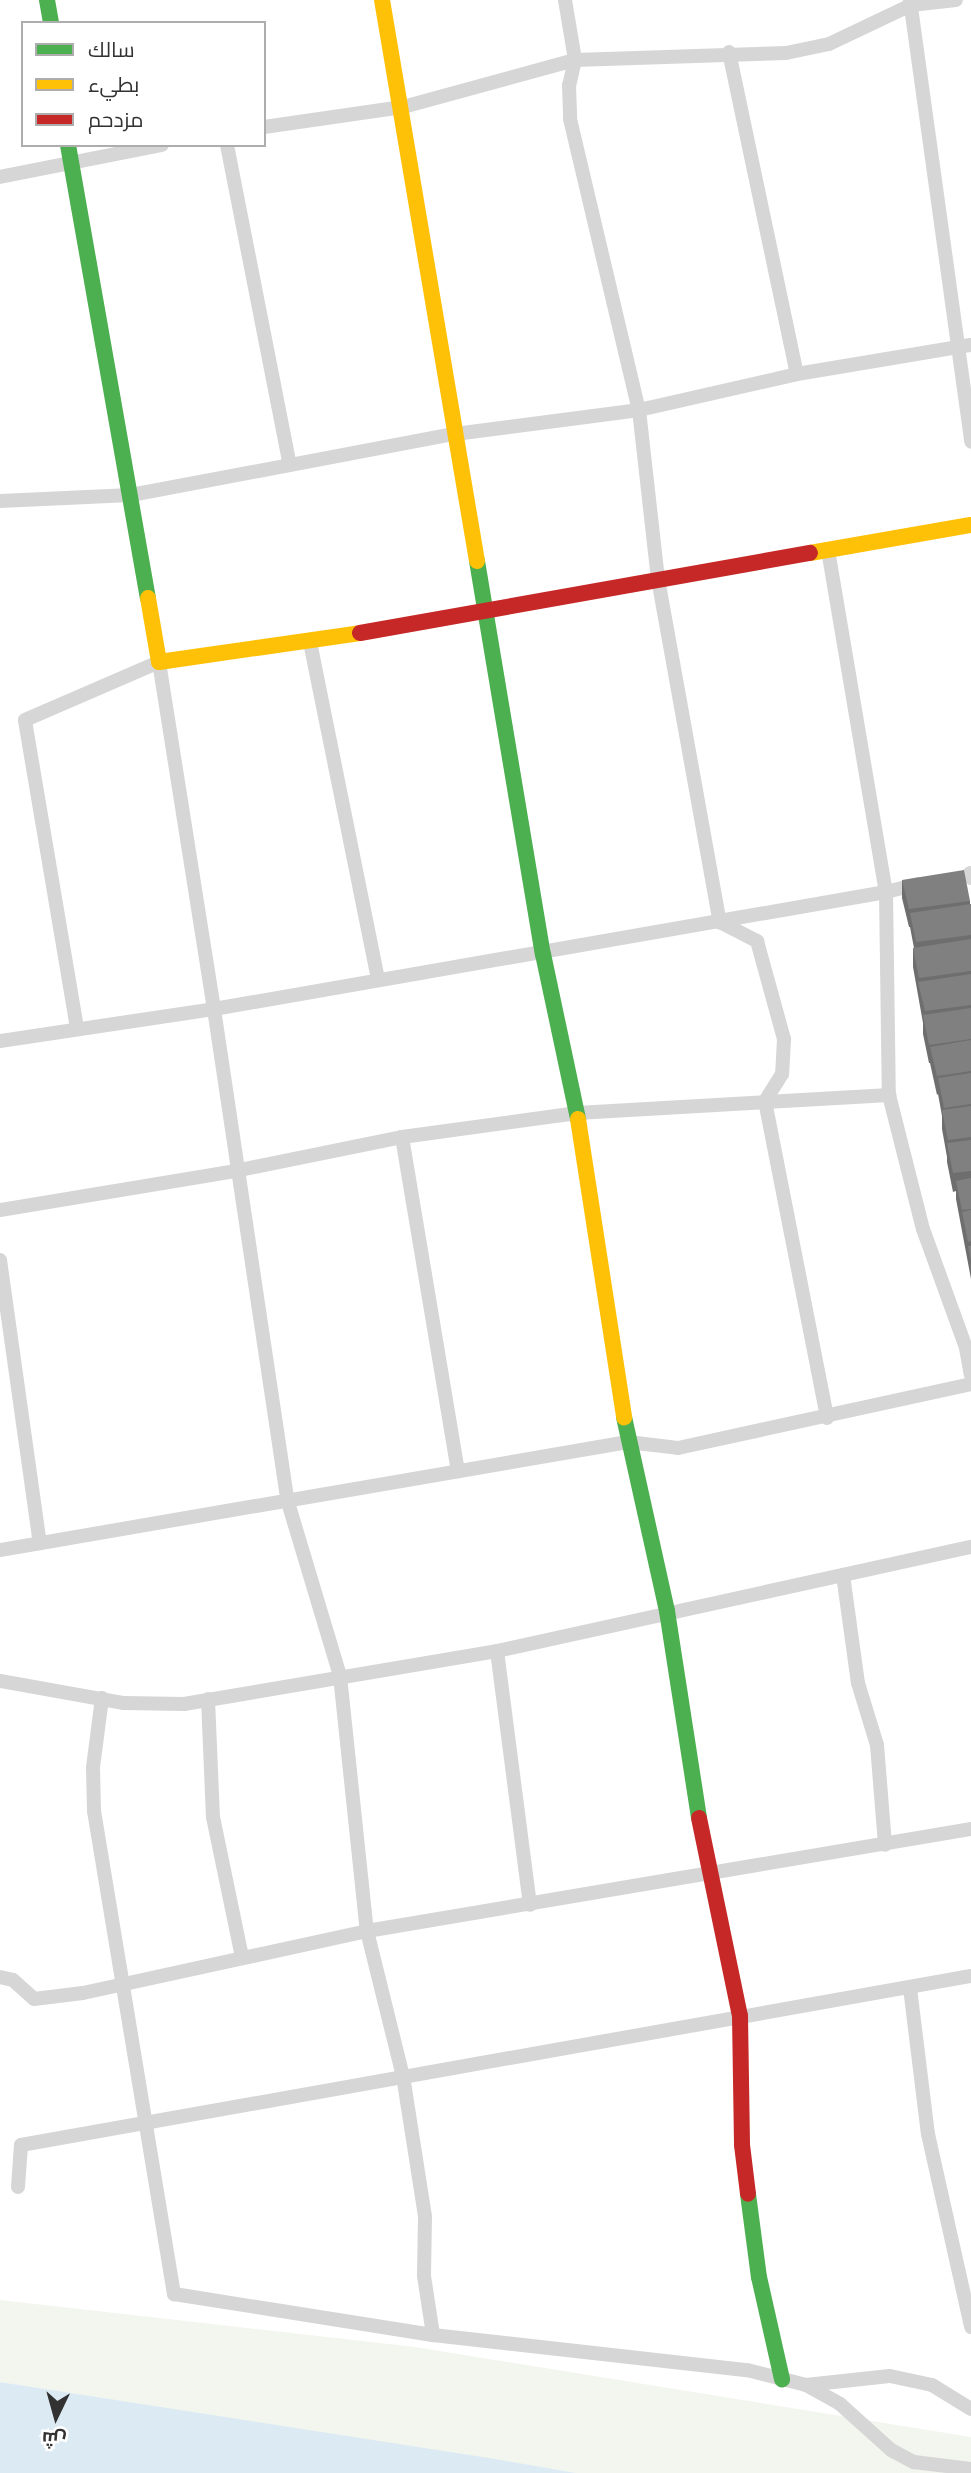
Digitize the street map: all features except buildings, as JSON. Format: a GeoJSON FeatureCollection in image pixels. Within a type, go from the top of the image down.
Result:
{"type":"FeatureCollection","features":[{"type":"Feature","properties":{"kind":"street"},"geometry":{"type":"LineString","coordinates":[[47,0],[51,21]]}},
{"type":"Feature","properties":{"kind":"street"},"geometry":{"type":"LineString","coordinates":[[382,0],[403,107],[543,954],[577,1114],[628,1442],[667,1611],[708,1874],[740,2016],[742,2145],[759,2277],[782,2379]]}},
{"type":"Feature","properties":{"kind":"street"},"geometry":{"type":"LineString","coordinates":[[565,0],[575,60],[569,85],[570,119],[639,410],[658,579],[720,922]]}},
{"type":"Feature","properties":{"kind":"street"},"geometry":{"type":"LineString","coordinates":[[266,127],[403,107],[575,60],[729,52],[786,53],[829,44],[911,3],[957,0]]}},
{"type":"Feature","properties":{"kind":"street"},"geometry":{"type":"LineString","coordinates":[[911,3],[955,348],[971,442]]}},
{"type":"Feature","properties":{"kind":"street"},"geometry":{"type":"LineString","coordinates":[[729,52],[797,374]]}},
{"type":"Feature","properties":{"kind":"street"},"geometry":{"type":"LineString","coordinates":[[68,147],[159,662],[287,1499],[340,1676],[367,1931],[403,2076],[425,2217],[424,2276],[433,2335]]}},
{"type":"Feature","properties":{"kind":"street"},"geometry":{"type":"LineString","coordinates":[[0,177],[152,147]]}},
{"type":"Feature","properties":{"kind":"street"},"geometry":{"type":"LineString","coordinates":[[227,147],[289,462]]}},
{"type":"Feature","properties":{"kind":"street"},"geometry":{"type":"LineString","coordinates":[[0,501],[131,495],[289,462],[455,434],[639,410],[797,374],[971,345]]}},
{"type":"Feature","properties":{"kind":"street"},"geometry":{"type":"LineString","coordinates":[[77,1028],[25,720],[159,662],[310,642],[971,525]]}},
{"type":"Feature","properties":{"kind":"street"},"geometry":{"type":"LineString","coordinates":[[828,551],[886,892],[889,1095],[923,1229],[969,1348],[971,1375]]}},
{"type":"Feature","properties":{"kind":"street"},"geometry":{"type":"LineString","coordinates":[[310,642],[378,979]]}},
{"type":"Feature","properties":{"kind":"street"},"geometry":{"type":"LineString","coordinates":[[0,1041],[214,1009],[378,979],[543,954],[934,881]]}},
{"type":"Feature","properties":{"kind":"street"},"geometry":{"type":"LineString","coordinates":[[720,922],[757,941],[767,968],[784,1039],[782,1074],[765,1101],[827,1418]]}},
{"type":"Feature","properties":{"kind":"street"},"geometry":{"type":"LineString","coordinates":[[0,1210],[235,1171],[402,1137],[577,1114],[889,1095]]}},
{"type":"Feature","properties":{"kind":"street"},"geometry":{"type":"LineString","coordinates":[[402,1137],[458,1471]]}},
{"type":"Feature","properties":{"kind":"street"},"geometry":{"type":"LineString","coordinates":[[0,1260],[40,1543]]}},
{"type":"Feature","properties":{"kind":"street"},"geometry":{"type":"LineString","coordinates":[[0,1550],[628,1442],[678,1448],[827,1418],[971,1384]]}},
{"type":"Feature","properties":{"kind":"street"},"geometry":{"type":"LineString","coordinates":[[0,1681],[102,1698],[184,1704],[497,1651],[667,1611],[971,1547]]}},
{"type":"Feature","properties":{"kind":"street"},"geometry":{"type":"LineString","coordinates":[[843,1575],[858,1683],[877,1745],[885,1845]]}},
{"type":"Feature","properties":{"kind":"street"},"geometry":{"type":"LineString","coordinates":[[497,1651],[530,1905]]}},
{"type":"Feature","properties":{"kind":"street"},"geometry":{"type":"LineString","coordinates":[[102,1698],[93,1767],[94,1811],[125,1981],[174,2294],[433,2335],[747,2370],[806,2385],[840,2404],[891,2451],[930,2470],[971,2469]]}},
{"type":"Feature","properties":{"kind":"street"},"geometry":{"type":"LineString","coordinates":[[208,1699],[212,1817],[242,1957]]}},
{"type":"Feature","properties":{"kind":"street"},"geometry":{"type":"LineString","coordinates":[[0,1977],[13,1980],[34,1999],[367,1931],[971,1829]]}},
{"type":"Feature","properties":{"kind":"street"},"geometry":{"type":"LineString","coordinates":[[18,2187],[21,2145],[971,1976]]}},
{"type":"Feature","properties":{"kind":"street"},"geometry":{"type":"LineString","coordinates":[[910,1988],[928,2134],[955,2238],[971,2326]]}},
{"type":"Feature","properties":{"kind":"street"},"geometry":{"type":"LineString","coordinates":[[806,2385],[890,2376],[932,2385],[971,2410]]}},
{"type":"Feature","properties":{"kind":"shaded area"},"geometry":{"type":"Polygon","coordinates":[[[0,2300],[415,2347],[971,2437],[971,2473],[576,2473],[0,2382],[0,2300]]]}},
{"type":"Feature","properties":{"kind":"shaded area"},"geometry":{"type":"Polygon","coordinates":[[[0,2382],[489,2458],[576,2473],[0,2473],[0,2382]]]}},
{"type":"Feature","properties":{"kind":"traffic: fast"},"geometry":{"type":"LineString","coordinates":[[47,0],[51,21]]}},
{"type":"Feature","properties":{"kind":"traffic: fast"},"geometry":{"type":"LineString","coordinates":[[68,147],[148,598]]}},
{"type":"Feature","properties":{"kind":"traffic: fast"},"geometry":{"type":"LineString","coordinates":[[477,561],[543,954],[578,1119]]}},
{"type":"Feature","properties":{"kind":"traffic: fast"},"geometry":{"type":"LineString","coordinates":[[624,1417],[667,1611],[699,1818]]}},
{"type":"Feature","properties":{"kind":"traffic: fast"},"geometry":{"type":"LineString","coordinates":[[748,2194],[759,2277],[782,2379]]}},
{"type":"Feature","properties":{"kind":"traffic: slow"},"geometry":{"type":"LineString","coordinates":[[382,0],[477,561]]}},
{"type":"Feature","properties":{"kind":"traffic: slow"},"geometry":{"type":"LineString","coordinates":[[810,553],[971,525]]}},
{"type":"Feature","properties":{"kind":"traffic: slow"},"geometry":{"type":"LineString","coordinates":[[148,598],[159,662],[360,633]]}},
{"type":"Feature","properties":{"kind":"traffic: slow"},"geometry":{"type":"LineString","coordinates":[[578,1119],[624,1417]]}},
{"type":"Feature","properties":{"kind":"traffic: jam"},"geometry":{"type":"LineString","coordinates":[[360,633],[810,553]]}},
{"type":"Feature","properties":{"kind":"traffic: jam"},"geometry":{"type":"LineString","coordinates":[[699,1818],[740,2016],[742,2145],[748,2194]]}}]}
